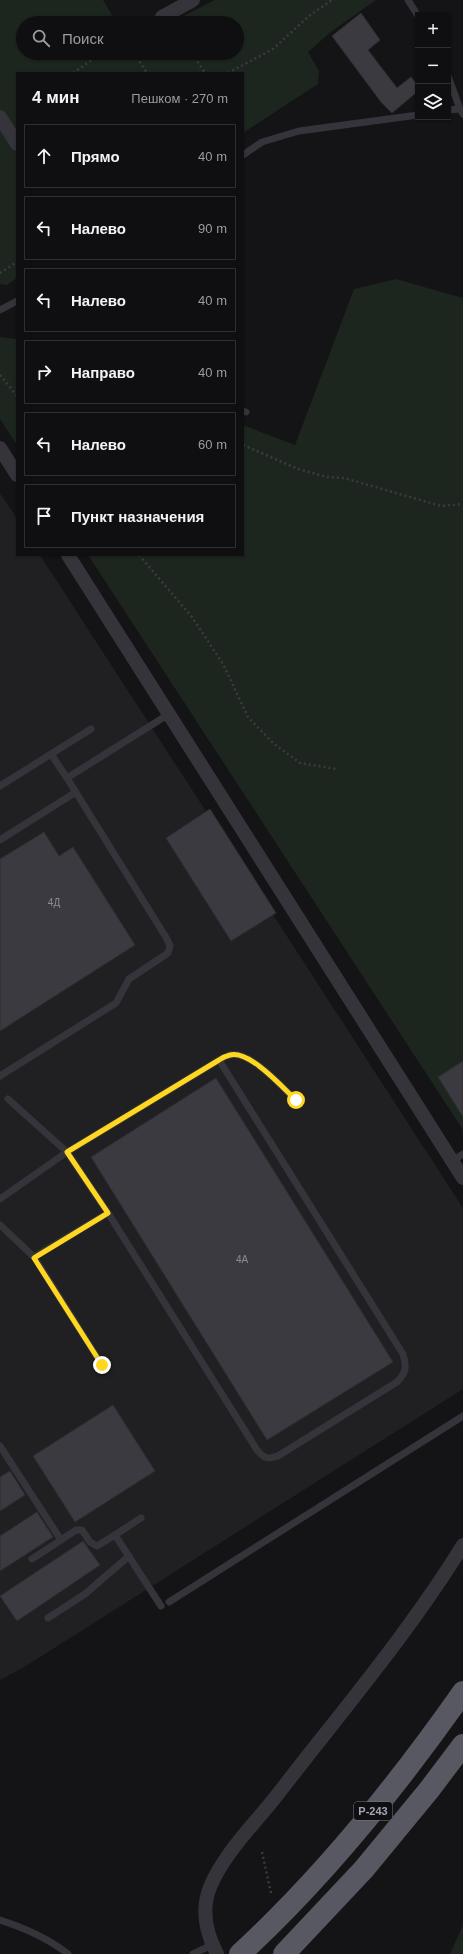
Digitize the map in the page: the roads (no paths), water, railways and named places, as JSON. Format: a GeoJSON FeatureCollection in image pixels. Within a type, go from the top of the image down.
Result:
{"type":"FeatureCollection","features":[{"type":"Feature","properties":{"kind":"highway","name":"Р-243"},"geometry":{"type":"LineString","coordinates":[[240,1954],[317,1878],[405,1772],[463,1692]]}},
{"type":"Feature","properties":{"kind":"highway","name":"Р-243"},"geometry":{"type":"LineString","coordinates":[[290,1948],[369,1863],[429,1790],[463,1745]]}},
{"type":"Feature","properties":{"kind":"street"},"geometry":{"type":"LineString","coordinates":[[164,16],[193,0]]}},
{"type":"Feature","properties":{"kind":"street"},"geometry":{"type":"LineString","coordinates":[[0,117],[16,142]]}},
{"type":"Feature","properties":{"kind":"street"},"geometry":{"type":"LineString","coordinates":[[0,448],[16,473]]}},
{"type":"Feature","properties":{"kind":"street"},"geometry":{"type":"LineString","coordinates":[[69,556],[169,714],[458,1158],[463,1178]]}},
{"type":"Feature","properties":{"kind":"street"},"geometry":{"type":"LineString","coordinates":[[215,1950],[207,1932],[206,1902],[210,1888],[224,1860],[273,1801],[436,1589],[463,1545]]}},
{"type":"Feature","properties":{"kind":"lane"},"geometry":{"type":"LineString","coordinates":[[408,0],[416,12]]}},
{"type":"Feature","properties":{"kind":"lane"},"geometry":{"type":"LineString","coordinates":[[451,84],[462,111],[451,110]]}},
{"type":"Feature","properties":{"kind":"lane"},"geometry":{"type":"LineString","coordinates":[[244,154],[262,142],[299,131],[415,114]]}},
{"type":"Feature","properties":{"kind":"lane"},"geometry":{"type":"LineString","coordinates":[[0,310],[15,305]]}},
{"type":"Feature","properties":{"kind":"lane"},"geometry":{"type":"LineString","coordinates":[[67,778],[169,714]]}},
{"type":"Feature","properties":{"kind":"lane"},"geometry":{"type":"LineString","coordinates":[[0,786],[91,729]]}},
{"type":"Feature","properties":{"kind":"lane"},"geometry":{"type":"LineString","coordinates":[[0,1076],[116,1003],[129,979],[162,958],[168,953],[170,946],[168,938],[51,754]]}},
{"type":"Feature","properties":{"kind":"lane"},"geometry":{"type":"LineString","coordinates":[[0,840],[76,792]]}},
{"type":"Feature","properties":{"kind":"lane"},"geometry":{"type":"LineString","coordinates":[[0,1199],[67,1152],[231,1054],[244,1056],[257,1064],[296,1100]]}},
{"type":"Feature","properties":{"kind":"lane"},"geometry":{"type":"LineString","coordinates":[[8,1098],[67,1152],[108,1213],[253,1444],[263,1457],[270,1459],[278,1456],[397,1382],[404,1375],[406,1365],[403,1354],[219,1060]]}},
{"type":"Feature","properties":{"kind":"lane"},"geometry":{"type":"LineString","coordinates":[[34,1258],[108,1213]]}},
{"type":"Feature","properties":{"kind":"lane"},"geometry":{"type":"LineString","coordinates":[[0,1225],[34,1258],[102,1365]]}},
{"type":"Feature","properties":{"kind":"lane"},"geometry":{"type":"LineString","coordinates":[[169,1602],[463,1416]]}},
{"type":"Feature","properties":{"kind":"lane"},"geometry":{"type":"LineString","coordinates":[[0,1446],[61,1540]]}},
{"type":"Feature","properties":{"kind":"lane"},"geometry":{"type":"LineString","coordinates":[[32,1559],[76,1530],[82,1530],[90,1542],[97,1546],[141,1518]]}},
{"type":"Feature","properties":{"kind":"lane"},"geometry":{"type":"LineString","coordinates":[[115,1535],[161,1606]]}},
{"type":"Feature","properties":{"kind":"lane"},"geometry":{"type":"LineString","coordinates":[[48,1618],[85,1594],[129,1556]]}},
{"type":"Feature","properties":{"kind":"lane"},"geometry":{"type":"LineString","coordinates":[[0,1920],[26,1928],[59,1947],[68,1954]]}},
{"type":"Feature","properties":{"kind":"lane"},"geometry":{"type":"LineString","coordinates":[[193,1954],[215,1950]]}}]}
